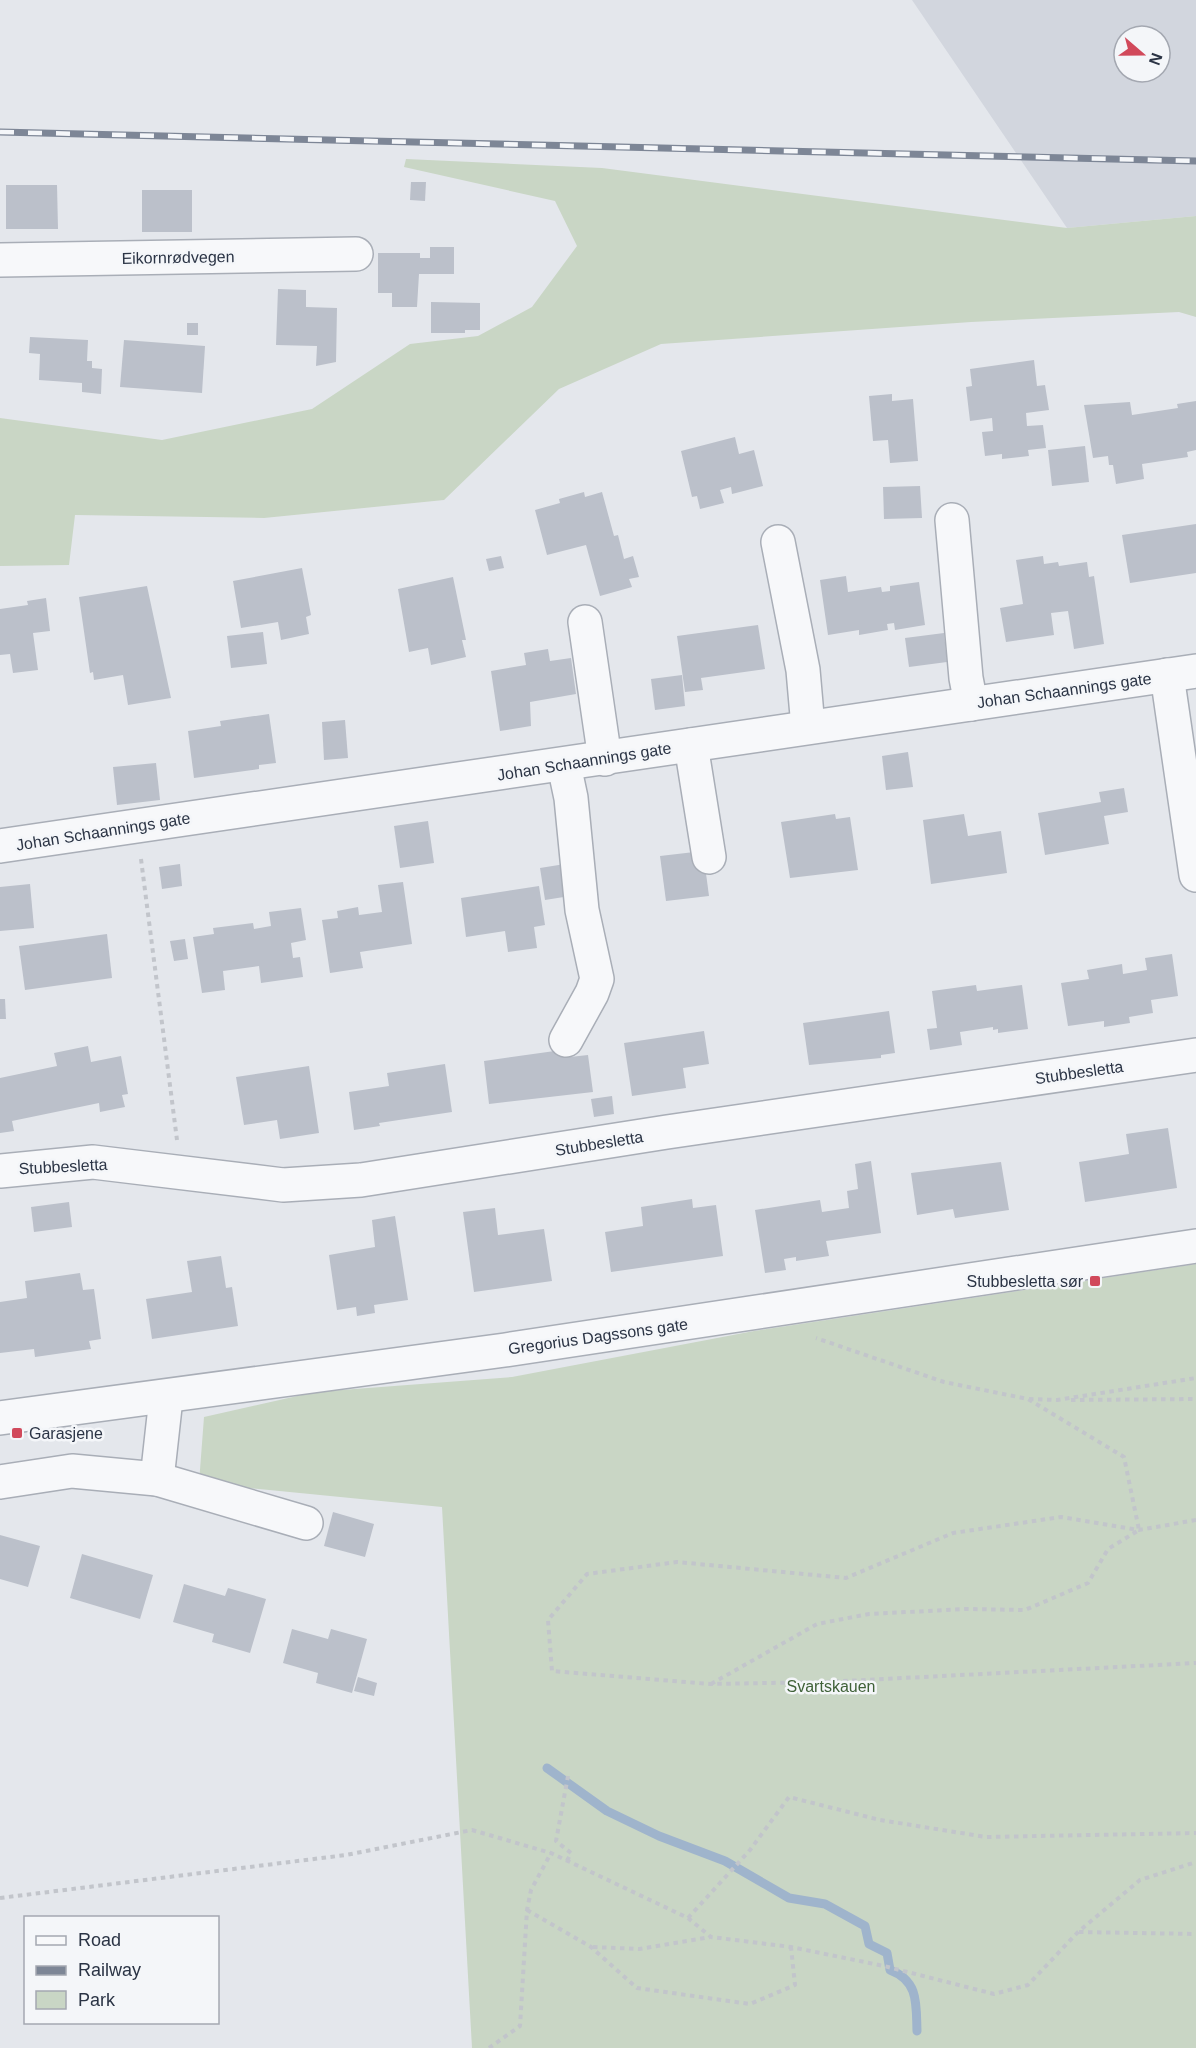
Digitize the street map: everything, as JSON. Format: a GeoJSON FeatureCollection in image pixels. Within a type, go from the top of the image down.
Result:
{"type":"FeatureCollection","features":[{"type":"Feature","properties":{"kind":"street","name":"Eikornrødvegen"},"geometry":{"type":"LineString","coordinates":[[0,260],[356,254]]}},
{"type":"Feature","properties":{"kind":"street"},"geometry":{"type":"LineString","coordinates":[[952,520],[964,667],[970,704]]}},
{"type":"Feature","properties":{"kind":"street"},"geometry":{"type":"LineString","coordinates":[[778,542],[803,670],[808,727]]}},
{"type":"Feature","properties":{"kind":"street"},"geometry":{"type":"LineString","coordinates":[[585,622],[605,759]]}},
{"type":"Feature","properties":{"kind":"street","name":"Johan Schaannings gate"},"geometry":{"type":"LineString","coordinates":[[0,846],[1181,673],[1196,875]]}},
{"type":"Feature","properties":{"kind":"street"},"geometry":{"type":"LineString","coordinates":[[691,745],[709,858]]}},
{"type":"Feature","properties":{"kind":"street"},"geometry":{"type":"LineString","coordinates":[[564,765],[571,798],[582,910],[597,980],[566,1040]]}},
{"type":"Feature","properties":{"kind":"street","name":"Stubbesletta"},"geometry":{"type":"LineString","coordinates":[[0,1171],[93,1162],[181,1170],[283,1185],[361,1180],[667,1132],[1196,1055]]}},
{"type":"Feature","properties":{"kind":"street","name":"Gregorius Dagssons gate"},"geometry":{"type":"LineString","coordinates":[[0,1418],[166,1398],[1196,1246]]}},
{"type":"Feature","properties":{"kind":"street"},"geometry":{"type":"LineString","coordinates":[[156,1479],[166,1398]]}},
{"type":"Feature","properties":{"kind":"street"},"geometry":{"type":"LineString","coordinates":[[0,1482],[72,1471],[156,1479],[306,1523]]}},
{"type":"Feature","properties":{"kind":"path"},"geometry":{"type":"LineString","coordinates":[[136,825],[181,1170]]}},
{"type":"Feature","properties":{"kind":"path"},"geometry":{"type":"LineString","coordinates":[[813,1336],[944,1382],[1028,1399],[1196,1399]]}},
{"type":"Feature","properties":{"kind":"path"},"geometry":{"type":"LineString","coordinates":[[1057,1400],[1196,1378]]}},
{"type":"Feature","properties":{"kind":"path"},"geometry":{"type":"LineString","coordinates":[[1028,1399],[1124,1457],[1139,1530]]}},
{"type":"Feature","properties":{"kind":"path"},"geometry":{"type":"LineString","coordinates":[[1196,1520],[1139,1530],[1061,1517],[953,1533],[846,1578],[677,1562],[587,1574],[548,1620],[552,1671],[710,1684],[825,1682],[1196,1663]]}},
{"type":"Feature","properties":{"kind":"path"},"geometry":{"type":"LineString","coordinates":[[710,1684],[817,1624],[870,1614],[966,1609],[1025,1610],[1088,1583],[1108,1549],[1139,1530]]}},
{"type":"Feature","properties":{"kind":"path"},"geometry":{"type":"LineString","coordinates":[[567,1861],[571,1853],[556,1840],[568,1776]]}},
{"type":"Feature","properties":{"kind":"path"},"geometry":{"type":"LineString","coordinates":[[688,1918],[750,1850],[789,1797],[880,1820],[986,1837],[1196,1833]]}},
{"type":"Feature","properties":{"kind":"path"},"geometry":{"type":"LineString","coordinates":[[0,1899],[346,1856],[472,1830],[551,1853],[688,1918],[711,1937]]}},
{"type":"Feature","properties":{"kind":"path"},"geometry":{"type":"LineString","coordinates":[[489,2048],[520,2026],[527,1910],[531,1890],[551,1853]]}},
{"type":"Feature","properties":{"kind":"path"},"geometry":{"type":"LineString","coordinates":[[591,1947],[639,1949],[711,1937],[792,1947],[884,1966],[994,1994],[1028,1985],[1078,1932],[1140,1880],[1196,1862]]}},
{"type":"Feature","properties":{"kind":"path"},"geometry":{"type":"LineString","coordinates":[[527,1910],[591,1947],[637,1988],[750,2004],[795,1985],[792,1947]]}},
{"type":"Feature","properties":{"kind":"path"},"geometry":{"type":"LineString","coordinates":[[1078,1932],[1196,1934]]}},
{"type":"Feature","properties":{"kind":"shaded area"},"geometry":{"type":"Polygon","coordinates":[[[912,0],[1196,0],[1196,216],[1067,228],[912,0]]]}},
{"type":"Feature","properties":{"kind":"green space"},"geometry":{"type":"Polygon","coordinates":[[[406,159],[602,168],[1067,228],[1196,216],[1196,317],[1179,312],[971,322],[661,344],[559,389],[444,500],[264,518],[75,515],[69,565],[0,566],[0,418],[162,440],[312,409],[410,344],[478,336],[532,307],[577,246],[555,201],[404,167],[406,159]]]}},
{"type":"Feature","properties":{"kind":"green space","name":"Svartskauen"},"geometry":{"type":"Polygon","coordinates":[[[1196,1264],[1196,2048],[472,2048],[442,1507],[199,1483],[204,1417],[315,1392],[512,1377],[754,1331],[1196,1264]]]}},
{"type":"Feature","properties":{"kind":"building"},"geometry":{"type":"Polygon","coordinates":[[[411,182],[426,182],[425,201],[410,200],[411,182]]]}},
{"type":"Feature","properties":{"kind":"building"},"geometry":{"type":"Polygon","coordinates":[[[6,185],[57,185],[58,229],[6,229],[6,185]]]}},
{"type":"Feature","properties":{"kind":"building"},"geometry":{"type":"Polygon","coordinates":[[[142,190],[192,190],[192,232],[142,232],[142,190]]]}},
{"type":"Feature","properties":{"kind":"building"},"geometry":{"type":"Polygon","coordinates":[[[430,247],[454,247],[454,274],[419,274],[417,307],[392,307],[392,293],[378,293],[378,253],[420,253],[420,258],[430,258],[430,247]]]}},
{"type":"Feature","properties":{"kind":"building"},"geometry":{"type":"Polygon","coordinates":[[[278,289],[306,290],[306,307],[337,308],[336,362],[316,366],[317,346],[276,345],[278,289]]]}},
{"type":"Feature","properties":{"kind":"building"},"geometry":{"type":"Polygon","coordinates":[[[431,302],[480,303],[480,330],[465,330],[465,333],[431,333],[431,302]]]}},
{"type":"Feature","properties":{"kind":"building"},"geometry":{"type":"Polygon","coordinates":[[[187,323],[198,323],[198,335],[187,335],[187,323]]]}},
{"type":"Feature","properties":{"kind":"building"},"geometry":{"type":"Polygon","coordinates":[[[30,337],[88,340],[87,361],[92,361],[92,368],[102,369],[101,394],[82,392],[82,383],[39,380],[40,354],[29,353],[30,337]]]}},
{"type":"Feature","properties":{"kind":"building"},"geometry":{"type":"Polygon","coordinates":[[[124,340],[205,346],[202,393],[120,387],[124,340]]]}},
{"type":"Feature","properties":{"kind":"building"},"geometry":{"type":"Polygon","coordinates":[[[1034,360],[1037,386],[1045,385],[1049,410],[1026,413],[1027,426],[1043,425],[1046,448],[1028,450],[1029,456],[1002,459],[1002,454],[985,456],[982,432],[993,431],[992,418],[970,421],[966,387],[972,386],[970,369],[1034,360]]]}},
{"type":"Feature","properties":{"kind":"building"},"geometry":{"type":"Polygon","coordinates":[[[892,394],[892,401],[913,399],[918,461],[890,463],[888,440],[873,441],[869,396],[892,394]]]}},
{"type":"Feature","properties":{"kind":"building"},"geometry":{"type":"Polygon","coordinates":[[[1196,401],[1196,450],[1187,452],[1188,457],[1142,464],[1144,479],[1116,484],[1113,465],[1109,465],[1108,456],[1093,458],[1084,405],[1130,402],[1132,415],[1178,408],[1177,404],[1196,401]]]}},
{"type":"Feature","properties":{"kind":"building"},"geometry":{"type":"Polygon","coordinates":[[[735,437],[739,454],[754,450],[763,486],[732,494],[731,487],[720,490],[724,503],[700,509],[697,496],[692,497],[681,451],[735,437]]]}},
{"type":"Feature","properties":{"kind":"building"},"geometry":{"type":"Polygon","coordinates":[[[1085,446],[1089,482],[1052,486],[1048,450],[1085,446]]]}},
{"type":"Feature","properties":{"kind":"building"},"geometry":{"type":"Polygon","coordinates":[[[920,486],[922,518],[884,519],[883,487],[920,486]]]}},
{"type":"Feature","properties":{"kind":"building"},"geometry":{"type":"Polygon","coordinates":[[[584,492],[585,497],[602,492],[614,536],[618,535],[624,559],[633,556],[639,577],[629,579],[632,587],[600,596],[586,545],[547,555],[535,510],[560,503],[559,499],[584,492]]]}},
{"type":"Feature","properties":{"kind":"building"},"geometry":{"type":"Polygon","coordinates":[[[1196,524],[1196,573],[1130,583],[1122,535],[1196,524]]]}},
{"type":"Feature","properties":{"kind":"building"},"geometry":{"type":"Polygon","coordinates":[[[501,556],[504,568],[489,571],[486,559],[501,556]]]}},
{"type":"Feature","properties":{"kind":"building"},"geometry":{"type":"Polygon","coordinates":[[[1043,556],[1044,564],[1058,562],[1059,566],[1087,562],[1089,577],[1094,576],[1104,644],[1074,649],[1068,611],[1051,613],[1054,635],[1006,642],[1000,608],[1023,604],[1016,560],[1043,556]]]}},
{"type":"Feature","properties":{"kind":"building"},"geometry":{"type":"Polygon","coordinates":[[[302,568],[311,615],[306,617],[309,634],[281,640],[278,622],[241,628],[233,581],[302,568]]]}},
{"type":"Feature","properties":{"kind":"building"},"geometry":{"type":"Polygon","coordinates":[[[846,576],[848,592],[881,587],[882,592],[890,591],[890,586],[919,582],[925,625],[895,630],[894,623],[887,624],[888,630],[859,635],[859,630],[828,635],[820,580],[846,576]]]}},
{"type":"Feature","properties":{"kind":"building"},"geometry":{"type":"Polygon","coordinates":[[[453,577],[466,640],[462,640],[466,657],[431,665],[428,648],[409,652],[398,589],[453,577]]]}},
{"type":"Feature","properties":{"kind":"building"},"geometry":{"type":"Polygon","coordinates":[[[147,586],[171,698],[128,705],[123,675],[94,680],[93,672],[90,673],[79,597],[147,586]]]}},
{"type":"Feature","properties":{"kind":"building"},"geometry":{"type":"Polygon","coordinates":[[[46,598],[50,631],[33,633],[38,670],[13,673],[10,654],[0,655],[0,609],[28,605],[27,601],[46,598]]]}},
{"type":"Feature","properties":{"kind":"building"},"geometry":{"type":"Polygon","coordinates":[[[758,625],[765,669],[701,678],[703,690],[685,692],[677,636],[758,625]]]}},
{"type":"Feature","properties":{"kind":"building"},"geometry":{"type":"Polygon","coordinates":[[[263,632],[267,664],[231,668],[227,636],[263,632]]]}},
{"type":"Feature","properties":{"kind":"building"},"geometry":{"type":"Polygon","coordinates":[[[944,633],[947,662],[909,667],[905,638],[944,633]]]}},
{"type":"Feature","properties":{"kind":"building"},"geometry":{"type":"Polygon","coordinates":[[[548,649],[550,661],[571,658],[576,694],[530,702],[531,726],[500,731],[491,671],[526,665],[524,653],[548,649]]]}},
{"type":"Feature","properties":{"kind":"building"},"geometry":{"type":"Polygon","coordinates":[[[682,675],[685,706],[655,710],[651,679],[682,675]]]}},
{"type":"Feature","properties":{"kind":"building"},"geometry":{"type":"Polygon","coordinates":[[[269,714],[276,763],[259,765],[259,769],[194,778],[188,731],[221,726],[220,721],[269,714]]]}},
{"type":"Feature","properties":{"kind":"building"},"geometry":{"type":"Polygon","coordinates":[[[345,720],[348,758],[324,760],[322,722],[345,720]]]}},
{"type":"Feature","properties":{"kind":"building"},"geometry":{"type":"Polygon","coordinates":[[[908,752],[913,787],[886,790],[882,756],[908,752]]]}},
{"type":"Feature","properties":{"kind":"building"},"geometry":{"type":"Polygon","coordinates":[[[156,763],[160,800],[117,805],[113,767],[156,763]]]}},
{"type":"Feature","properties":{"kind":"building"},"geometry":{"type":"Polygon","coordinates":[[[1124,788],[1128,812],[1104,816],[1109,844],[1045,855],[1038,813],[1101,802],[1099,792],[1124,788]]]}},
{"type":"Feature","properties":{"kind":"building"},"geometry":{"type":"Polygon","coordinates":[[[835,814],[836,819],[850,817],[858,870],[790,878],[781,822],[835,814]]]}},
{"type":"Feature","properties":{"kind":"building"},"geometry":{"type":"Polygon","coordinates":[[[964,814],[968,836],[1001,831],[1007,873],[931,884],[923,820],[964,814]]]}},
{"type":"Feature","properties":{"kind":"building"},"geometry":{"type":"Polygon","coordinates":[[[428,821],[434,863],[400,868],[394,826],[428,821]]]}},
{"type":"Feature","properties":{"kind":"building"},"geometry":{"type":"Polygon","coordinates":[[[703,851],[709,896],[666,901],[660,856],[703,851]]]}},
{"type":"Feature","properties":{"kind":"building"},"geometry":{"type":"Polygon","coordinates":[[[180,864],[182,886],[162,889],[159,867],[180,864]]]}},
{"type":"Feature","properties":{"kind":"building"},"geometry":{"type":"Polygon","coordinates":[[[565,864],[570,896],[545,900],[540,868],[565,864]]]}},
{"type":"Feature","properties":{"kind":"building"},"geometry":{"type":"Polygon","coordinates":[[[403,882],[412,944],[360,952],[363,968],[330,973],[322,920],[338,918],[337,911],[358,907],[359,915],[382,912],[378,885],[403,882]]]}},
{"type":"Feature","properties":{"kind":"building"},"geometry":{"type":"Polygon","coordinates":[[[30,884],[34,928],[0,931],[0,887],[30,884]]]}},
{"type":"Feature","properties":{"kind":"building"},"geometry":{"type":"Polygon","coordinates":[[[539,886],[545,925],[534,927],[537,948],[508,952],[505,931],[466,937],[461,898],[539,886]]]}},
{"type":"Feature","properties":{"kind":"building"},"geometry":{"type":"Polygon","coordinates":[[[301,908],[306,940],[291,943],[293,958],[300,957],[303,977],[261,983],[259,966],[223,971],[225,990],[202,993],[193,937],[214,934],[213,928],[253,923],[254,929],[271,926],[269,912],[301,908]]]}},
{"type":"Feature","properties":{"kind":"building"},"geometry":{"type":"Polygon","coordinates":[[[107,934],[112,978],[25,990],[19,946],[107,934]]]}},
{"type":"Feature","properties":{"kind":"building"},"geometry":{"type":"Polygon","coordinates":[[[185,939],[188,959],[174,961],[170,941],[185,939]]]}},
{"type":"Feature","properties":{"kind":"building"},"geometry":{"type":"Polygon","coordinates":[[[1172,954],[1178,996],[1151,1000],[1153,1013],[1129,1017],[1130,1023],[1104,1027],[1104,1021],[1068,1026],[1061,983],[1089,979],[1087,970],[1122,964],[1123,974],[1147,970],[1145,958],[1172,954]]]}},
{"type":"Feature","properties":{"kind":"building"},"geometry":{"type":"Polygon","coordinates":[[[976,985],[977,991],[1022,985],[1028,1029],[998,1033],[998,1029],[993,1030],[993,1027],[960,1032],[962,1045],[930,1050],[927,1029],[937,1028],[932,991],[976,985]]]}},
{"type":"Feature","properties":{"kind":"building"},"geometry":{"type":"Polygon","coordinates":[[[0,999],[5,999],[6,1019],[0,1019],[0,999]]]}},
{"type":"Feature","properties":{"kind":"building"},"geometry":{"type":"Polygon","coordinates":[[[889,1011],[895,1053],[881,1055],[881,1058],[809,1065],[803,1023],[889,1011]]]}},
{"type":"Feature","properties":{"kind":"building"},"geometry":{"type":"Polygon","coordinates":[[[704,1031],[709,1064],[683,1068],[686,1088],[632,1096],[624,1043],[704,1031]]]}},
{"type":"Feature","properties":{"kind":"building"},"geometry":{"type":"Polygon","coordinates":[[[88,1046],[91,1062],[121,1056],[128,1094],[122,1095],[125,1107],[100,1112],[99,1103],[12,1121],[14,1131],[0,1133],[0,1078],[57,1066],[54,1053],[88,1046]]]}},
{"type":"Feature","properties":{"kind":"building"},"geometry":{"type":"Polygon","coordinates":[[[569,1049],[570,1057],[588,1055],[593,1092],[489,1104],[484,1061],[569,1049]]]}},
{"type":"Feature","properties":{"kind":"building"},"geometry":{"type":"Polygon","coordinates":[[[445,1064],[452,1112],[379,1123],[380,1126],[354,1130],[349,1092],[389,1086],[387,1073],[445,1064]]]}},
{"type":"Feature","properties":{"kind":"building"},"geometry":{"type":"Polygon","coordinates":[[[309,1066],[319,1133],[280,1139],[277,1120],[244,1125],[236,1077],[309,1066]]]}},
{"type":"Feature","properties":{"kind":"building"},"geometry":{"type":"Polygon","coordinates":[[[612,1096],[614,1114],[594,1117],[591,1099],[612,1096]]]}},
{"type":"Feature","properties":{"kind":"building"},"geometry":{"type":"Polygon","coordinates":[[[1168,1128],[1177,1188],[1085,1202],[1079,1162],[1129,1154],[1126,1134],[1168,1128]]]}},
{"type":"Feature","properties":{"kind":"building"},"geometry":{"type":"Polygon","coordinates":[[[871,1161],[881,1233],[826,1241],[829,1256],[796,1261],[796,1257],[784,1259],[786,1270],[765,1273],[755,1210],[820,1200],[822,1212],[849,1208],[847,1191],[858,1189],[855,1164],[871,1161]]]}},
{"type":"Feature","properties":{"kind":"building"},"geometry":{"type":"Polygon","coordinates":[[[1001,1162],[1009,1210],[955,1218],[953,1209],[917,1215],[911,1173],[1001,1162]]]}},
{"type":"Feature","properties":{"kind":"building"},"geometry":{"type":"Polygon","coordinates":[[[692,1199],[693,1208],[716,1205],[723,1256],[611,1272],[605,1232],[643,1226],[641,1207],[692,1199]]]}},
{"type":"Feature","properties":{"kind":"building"},"geometry":{"type":"Polygon","coordinates":[[[69,1202],[72,1227],[34,1232],[31,1207],[69,1202]]]}},
{"type":"Feature","properties":{"kind":"building"},"geometry":{"type":"Polygon","coordinates":[[[495,1208],[498,1235],[544,1229],[552,1281],[474,1292],[463,1212],[495,1208]]]}},
{"type":"Feature","properties":{"kind":"building"},"geometry":{"type":"Polygon","coordinates":[[[395,1216],[408,1300],[374,1305],[375,1313],[357,1316],[356,1307],[337,1310],[329,1255],[375,1247],[372,1220],[395,1216]]]}},
{"type":"Feature","properties":{"kind":"building"},"geometry":{"type":"Polygon","coordinates":[[[221,1256],[226,1288],[232,1287],[238,1326],[152,1339],[146,1299],[192,1292],[187,1261],[221,1256]]]}},
{"type":"Feature","properties":{"kind":"building"},"geometry":{"type":"Polygon","coordinates":[[[80,1273],[83,1290],[94,1289],[101,1339],[89,1341],[91,1349],[35,1357],[34,1349],[0,1353],[0,1302],[27,1298],[25,1281],[80,1273]]]}},
{"type":"Feature","properties":{"kind":"building"},"geometry":{"type":"Polygon","coordinates":[[[333,1512],[374,1524],[365,1557],[324,1546],[333,1512]]]}},
{"type":"Feature","properties":{"kind":"building"},"geometry":{"type":"Polygon","coordinates":[[[0,1535],[40,1546],[28,1587],[0,1579],[0,1535]]]}},
{"type":"Feature","properties":{"kind":"building"},"geometry":{"type":"Polygon","coordinates":[[[82,1554],[153,1575],[140,1619],[70,1598],[82,1554]]]}},
{"type":"Feature","properties":{"kind":"building"},"geometry":{"type":"Polygon","coordinates":[[[184,1584],[225,1596],[228,1588],[266,1599],[250,1653],[212,1642],[214,1634],[173,1622],[184,1584]]]}},
{"type":"Feature","properties":{"kind":"building"},"geometry":{"type":"Polygon","coordinates":[[[292,1629],[328,1639],[331,1629],[367,1639],[352,1693],[316,1683],[318,1673],[283,1663],[292,1629]]]}},
{"type":"Feature","properties":{"kind":"building"},"geometry":{"type":"Polygon","coordinates":[[[358,1677],[377,1683],[374,1696],[354,1691],[358,1677]]]}},
{"type":"Feature","properties":{"kind":"waterway"},"geometry":{"type":"LineString","coordinates":[[547,1768],[607,1811],[659,1836],[725,1861],[789,1898],[825,1904],[865,1926],[869,1944],[887,1953],[890,1970],[906,1980],[911,1987],[916,2003],[917,2031]]}},
{"type":"Feature","properties":{"kind":"railway"},"geometry":{"type":"LineString","coordinates":[[0,132],[1196,161]]}},
{"type":"Feature","properties":{"kind":"place","name":"Stubbesletta sør"},"geometry":{"type":"Point","coordinates":[1095,1281]}},
{"type":"Feature","properties":{"kind":"place","name":"Garasjene"},"geometry":{"type":"Point","coordinates":[17,1433]}}]}
